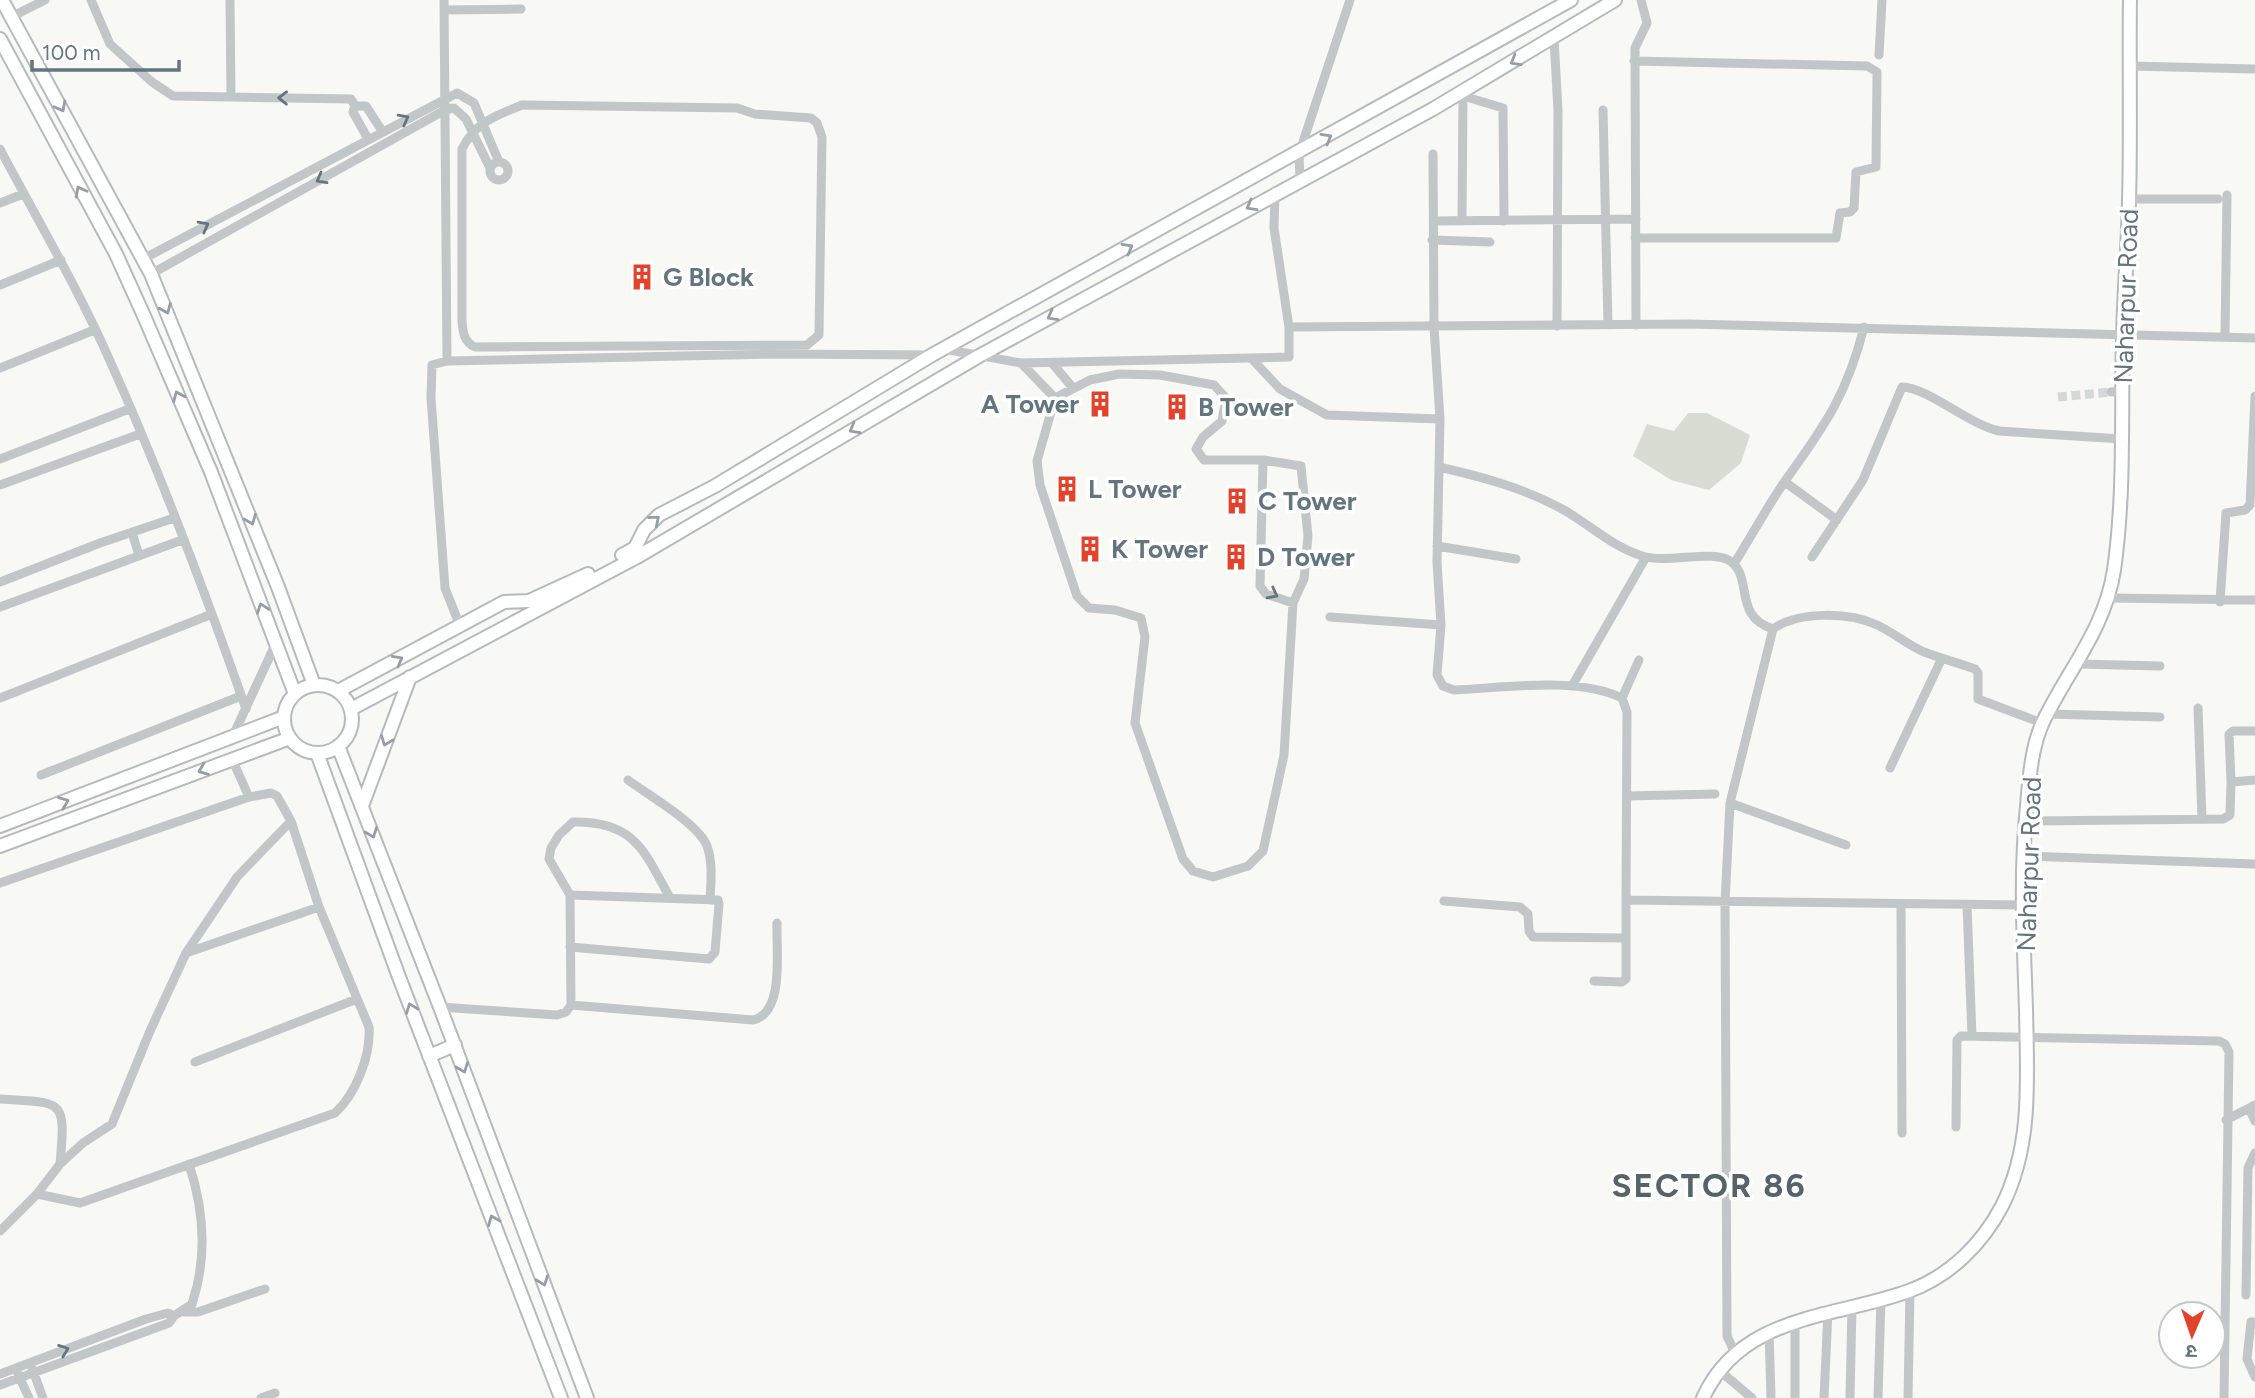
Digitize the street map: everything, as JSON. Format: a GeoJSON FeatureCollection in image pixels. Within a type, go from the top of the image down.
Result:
{"type":"FeatureCollection","features":[{"type":"Feature","properties":{"kind":"street"},"geometry":{"type":"LineString","coordinates":[[2,0],[151,274],[278,587],[314,685]]}},
{"type":"Feature","properties":{"kind":"street"},"geometry":{"type":"LineString","coordinates":[[11,17],[45,0]]}},
{"type":"Feature","properties":{"kind":"street"},"geometry":{"type":"LineString","coordinates":[[91,0],[110,44],[152,82],[173,96],[351,99],[355,106],[353,112],[368,139]]}},
{"type":"Feature","properties":{"kind":"street"},"geometry":{"type":"LineString","coordinates":[[230,0],[231,97]]}},
{"type":"Feature","properties":{"kind":"street"},"geometry":{"type":"LineString","coordinates":[[1300,179],[1299,154],[1350,0]]}},
{"type":"Feature","properties":{"kind":"street"},"geometry":{"type":"LineString","coordinates":[[338,691],[504,602],[529,601],[600,568],[635,548],[644,530],[659,515],[715,486],[938,352],[1299,154],[1571,0]]}},
{"type":"Feature","properties":{"kind":"street"},"geometry":{"type":"LineString","coordinates":[[351,709],[637,557],[979,356],[1275,192],[1463,94],[1615,0]]}},
{"type":"Feature","properties":{"kind":"street"},"geometry":{"type":"LineString","coordinates":[[1636,325],[1634,61],[1636,41],[1647,23],[1641,0]]}},
{"type":"Feature","properties":{"kind":"street"},"geometry":{"type":"LineString","coordinates":[[1879,55],[1882,0]]}},
{"type":"Feature","properties":{"kind":"street","name":"Naharpur Road"},"geometry":{"type":"LineString","coordinates":[[1703,1398],[1736,1355],[1769,1330],[1828,1311],[1910,1291],[1932,1280],[1970,1252],[2001,1207],[2019,1166],[2023,1140],[2026,1036],[2024,856],[2034,754],[2045,719],[2079,664],[2109,598],[2118,534],[2122,439],[2117,391],[2123,335],[2130,199],[2130,0]]}},
{"type":"Feature","properties":{"kind":"street"},"geometry":{"type":"LineString","coordinates":[[447,361],[444,5],[521,9]]}},
{"type":"Feature","properties":{"kind":"street"},"geometry":{"type":"LineString","coordinates":[[1554,38],[1558,220],[1557,326]]}},
{"type":"Feature","properties":{"kind":"street"},"geometry":{"type":"LineString","coordinates":[[0,39],[116,254],[144,316],[211,472],[295,694]]}},
{"type":"Feature","properties":{"kind":"street"},"geometry":{"type":"LineString","coordinates":[[1634,61],[1867,66],[1877,72],[1876,167],[1856,172],[1854,208],[1850,212],[1840,213],[1836,238],[1635,238]]}},
{"type":"Feature","properties":{"kind":"street"},"geometry":{"type":"LineString","coordinates":[[2129,66],[2255,69]]}},
{"type":"Feature","properties":{"kind":"street"},"geometry":{"type":"LineString","coordinates":[[144,259],[457,93],[474,103],[499,162],[508,169],[503,179],[494,179],[461,111],[454,108],[445,110],[151,274]]}},
{"type":"Feature","properties":{"kind":"street"},"geometry":{"type":"LineString","coordinates":[[1463,94],[1503,108],[1504,221]]}},
{"type":"Feature","properties":{"kind":"street"},"geometry":{"type":"LineString","coordinates":[[1462,221],[1463,94]]}},
{"type":"Feature","properties":{"kind":"street"},"geometry":{"type":"LineString","coordinates":[[522,105],[737,108],[755,114],[811,118],[817,123],[822,137],[819,335],[807,345],[475,348],[470,345],[463,333],[462,321],[461,149],[471,131],[482,122],[522,105]]}},
{"type":"Feature","properties":{"kind":"street"},"geometry":{"type":"LineString","coordinates":[[355,106],[366,106],[382,131]]}},
{"type":"Feature","properties":{"kind":"street"},"geometry":{"type":"LineString","coordinates":[[1603,110],[1608,325]]}},
{"type":"Feature","properties":{"kind":"street"},"geometry":{"type":"LineString","coordinates":[[0,149],[61,260],[129,409],[212,614],[246,709]]}},
{"type":"Feature","properties":{"kind":"street"},"geometry":{"type":"LineString","coordinates":[[1433,154],[1434,327],[1440,419],[1437,546],[1441,625],[1437,675],[1443,686],[1454,690],[1572,686],[1607,691],[1622,698],[1628,712],[1626,979],[1622,982],[1594,981]]}},
{"type":"Feature","properties":{"kind":"street"},"geometry":{"type":"LineString","coordinates":[[490,168],[499,162]]}},
{"type":"Feature","properties":{"kind":"street"},"geometry":{"type":"LineString","coordinates":[[460,626],[445,588],[431,398],[431,368],[435,363],[938,352],[1021,363],[1253,360],[1289,357],[1289,327],[1278,260],[1275,192]]}},
{"type":"Feature","properties":{"kind":"street"},"geometry":{"type":"LineString","coordinates":[[0,203],[23,194]]}},
{"type":"Feature","properties":{"kind":"street"},"geometry":{"type":"LineString","coordinates":[[2130,199],[2223,197],[2225,337]]}},
{"type":"Feature","properties":{"kind":"street"},"geometry":{"type":"LineString","coordinates":[[1434,221],[1636,219]]}},
{"type":"Feature","properties":{"kind":"street"},"geometry":{"type":"LineString","coordinates":[[1432,240],[1490,242]]}},
{"type":"Feature","properties":{"kind":"street"},"geometry":{"type":"LineString","coordinates":[[0,285],[61,260]]}},
{"type":"Feature","properties":{"kind":"street"},"geometry":{"type":"LineString","coordinates":[[1289,327],[1864,327],[2255,338]]}},
{"type":"Feature","properties":{"kind":"street"},"geometry":{"type":"LineString","coordinates":[[1734,564],[1785,482],[1816,441],[1845,390],[1864,327]]}},
{"type":"Feature","properties":{"kind":"street"},"geometry":{"type":"LineString","coordinates":[[0,368],[94,330]]}},
{"type":"Feature","properties":{"kind":"street"},"geometry":{"type":"LineString","coordinates":[[1253,360],[1280,389],[1327,415],[1440,419]]}},
{"type":"Feature","properties":{"kind":"street"},"geometry":{"type":"LineString","coordinates":[[1021,363],[1055,398]]}},
{"type":"Feature","properties":{"kind":"street"},"geometry":{"type":"LineString","coordinates":[[1052,363],[1073,388]]}},
{"type":"Feature","properties":{"kind":"street"},"geometry":{"type":"LineString","coordinates":[[1119,374],[1160,375],[1214,385],[1226,398],[1222,421],[1203,437],[1196,449],[1203,460],[1263,460],[1301,466],[1308,536],[1304,579],[1293,603],[1284,755],[1263,851],[1248,866],[1213,877],[1193,871],[1183,859],[1135,723],[1145,637],[1141,618],[1115,610],[1089,608],[1077,596],[1040,485],[1037,461],[1055,398],[1090,380],[1119,374]]}},
{"type":"Feature","properties":{"kind":"street"},"geometry":{"type":"LineString","coordinates":[[1812,558],[1863,480],[1902,387],[1917,391],[1983,427],[1999,431],[2122,439]]}},
{"type":"Feature","properties":{"kind":"street"},"geometry":{"type":"LineString","coordinates":[[2220,602],[2227,511],[2245,510],[2250,505],[2255,399]]}},
{"type":"Feature","properties":{"kind":"street"},"geometry":{"type":"LineString","coordinates":[[0,459],[129,409]]}},
{"type":"Feature","properties":{"kind":"street"},"geometry":{"type":"LineString","coordinates":[[0,485],[140,435]]}},
{"type":"Feature","properties":{"kind":"street"},"geometry":{"type":"LineString","coordinates":[[1263,460],[1260,586],[1266,594],[1293,603]]}},
{"type":"Feature","properties":{"kind":"street"},"geometry":{"type":"LineString","coordinates":[[1439,467],[1496,480],[1532,494],[1567,511],[1610,541],[1646,557],[1668,560],[1718,556],[1734,564],[1748,609],[1763,625],[1773,629]]}},
{"type":"Feature","properties":{"kind":"street"},"geometry":{"type":"LineString","coordinates":[[1785,482],[1838,520]]}},
{"type":"Feature","properties":{"kind":"street"},"geometry":{"type":"LineString","coordinates":[[0,582],[174,518]]}},
{"type":"Feature","properties":{"kind":"street"},"geometry":{"type":"LineString","coordinates":[[132,533],[139,555]]}},
{"type":"Feature","properties":{"kind":"street"},"geometry":{"type":"LineString","coordinates":[[0,607],[182,540]]}},
{"type":"Feature","properties":{"kind":"street"},"geometry":{"type":"LineString","coordinates":[[1437,546],[1516,559]]}},
{"type":"Feature","properties":{"kind":"street"},"geometry":{"type":"LineString","coordinates":[[1572,686],[1646,557]]}},
{"type":"Feature","properties":{"kind":"street"},"geometry":{"type":"LineString","coordinates":[[2109,598],[2220,602],[2255,600]]}},
{"type":"Feature","properties":{"kind":"street"},"geometry":{"type":"LineString","coordinates":[[0,698],[212,614]]}},
{"type":"Feature","properties":{"kind":"street"},"geometry":{"type":"LineString","coordinates":[[1330,617],[1441,625]]}},
{"type":"Feature","properties":{"kind":"street"},"geometry":{"type":"LineString","coordinates":[[1736,1355],[1727,1336],[1725,903],[1730,803],[1773,629],[1784,621],[1800,618],[1863,620],[1942,658],[1977,670],[1977,694],[1982,702],[2045,719],[2160,716]]}},
{"type":"Feature","properties":{"kind":"street"},"geometry":{"type":"LineString","coordinates":[[232,738],[275,645]]}},
{"type":"Feature","properties":{"kind":"street"},"geometry":{"type":"LineString","coordinates":[[1890,768],[1942,658]]}},
{"type":"Feature","properties":{"kind":"street"},"geometry":{"type":"LineString","coordinates":[[1622,698],[1640,660]]}},
{"type":"Feature","properties":{"kind":"street"},"geometry":{"type":"LineString","coordinates":[[2079,664],[2160,666]]}},
{"type":"Feature","properties":{"kind":"street"},"geometry":{"type":"LineString","coordinates":[[362,806],[410,677]]}},
{"type":"Feature","properties":{"kind":"street"},"geometry":{"type":"LineString","coordinates":[[0,826],[284,717],[295,694],[314,685],[338,691],[351,709],[351,730],[338,746],[317,753],[297,746],[290,738],[284,717]]}},
{"type":"Feature","properties":{"kind":"street"},"geometry":{"type":"LineString","coordinates":[[41,775],[242,696]]}},
{"type":"Feature","properties":{"kind":"street"},"geometry":{"type":"LineString","coordinates":[[2199,708],[2202,818]]}},
{"type":"Feature","properties":{"kind":"street"},"geometry":{"type":"LineString","coordinates":[[259,728],[265,746]]}},
{"type":"Feature","properties":{"kind":"street"},"geometry":{"type":"LineString","coordinates":[[2026,821],[2202,818],[2230,815],[2229,734],[2234,731],[2255,731]]}},
{"type":"Feature","properties":{"kind":"street"},"geometry":{"type":"LineString","coordinates":[[0,846],[290,738]]}},
{"type":"Feature","properties":{"kind":"street"},"geometry":{"type":"LineString","coordinates":[[338,746],[455,1045],[587,1398]]}},
{"type":"Feature","properties":{"kind":"street"},"geometry":{"type":"LineString","coordinates":[[317,753],[429,1056],[561,1398]]}},
{"type":"Feature","properties":{"kind":"street"},"geometry":{"type":"LineString","coordinates":[[232,759],[249,797]]}},
{"type":"Feature","properties":{"kind":"street"},"geometry":{"type":"LineString","coordinates":[[628,780],[693,828],[706,842],[710,855],[710,900]]}},
{"type":"Feature","properties":{"kind":"street"},"geometry":{"type":"LineString","coordinates":[[2231,782],[2255,780]]}},
{"type":"Feature","properties":{"kind":"street"},"geometry":{"type":"LineString","coordinates":[[0,883],[249,797],[271,793],[278,796],[291,821],[318,906],[369,1027],[370,1043],[365,1060],[341,1107],[335,1113],[80,1203],[37,1194]]}},
{"type":"Feature","properties":{"kind":"street"},"geometry":{"type":"LineString","coordinates":[[1627,796],[1715,794]]}},
{"type":"Feature","properties":{"kind":"street"},"geometry":{"type":"LineString","coordinates":[[1730,803],[1846,845]]}},
{"type":"Feature","properties":{"kind":"street"},"geometry":{"type":"LineString","coordinates":[[0,1231],[37,1194],[60,1164],[83,1143],[112,1124],[186,953],[237,877],[291,821]]}},
{"type":"Feature","properties":{"kind":"street"},"geometry":{"type":"LineString","coordinates":[[440,1007],[557,1015],[566,1012],[571,1005],[570,895],[552,868],[551,848],[566,826],[573,822],[589,821],[624,832],[640,844],[670,898]]}},
{"type":"Feature","properties":{"kind":"street"},"geometry":{"type":"LineString","coordinates":[[2024,856],[2255,863]]}},
{"type":"Feature","properties":{"kind":"street"},"geometry":{"type":"LineString","coordinates":[[570,895],[718,900],[719,904],[715,952],[709,959],[570,947]]}},
{"type":"Feature","properties":{"kind":"street"},"geometry":{"type":"LineString","coordinates":[[1626,900],[2024,905]]}},
{"type":"Feature","properties":{"kind":"street"},"geometry":{"type":"LineString","coordinates":[[1444,901],[1520,907],[1528,914],[1529,930],[1534,937],[1626,937]]}},
{"type":"Feature","properties":{"kind":"street"},"geometry":{"type":"LineString","coordinates":[[1901,905],[1902,1133]]}},
{"type":"Feature","properties":{"kind":"street"},"geometry":{"type":"LineString","coordinates":[[1967,905],[1972,1036]]}},
{"type":"Feature","properties":{"kind":"street"},"geometry":{"type":"LineString","coordinates":[[186,953],[318,906]]}},
{"type":"Feature","properties":{"kind":"street"},"geometry":{"type":"LineString","coordinates":[[571,1005],[753,1020],[763,1018],[770,1012],[775,998],[777,923]]}},
{"type":"Feature","properties":{"kind":"street"},"geometry":{"type":"LineString","coordinates":[[195,1062],[357,999]]}},
{"type":"Feature","properties":{"kind":"street"},"geometry":{"type":"LineString","coordinates":[[1956,1127],[1957,1040],[1961,1036],[2220,1041],[2225,1044],[2229,1052],[2224,1398]]}},
{"type":"Feature","properties":{"kind":"street"},"geometry":{"type":"LineString","coordinates":[[429,1056],[455,1045]]}},
{"type":"Feature","properties":{"kind":"street"},"geometry":{"type":"LineString","coordinates":[[0,1099],[50,1103],[58,1107],[63,1116],[60,1164]]}},
{"type":"Feature","properties":{"kind":"street"},"geometry":{"type":"LineString","coordinates":[[2226,1119],[2252,1107],[2255,1121]]}},
{"type":"Feature","properties":{"kind":"street"},"geometry":{"type":"LineString","coordinates":[[2246,1295],[2248,1168],[2255,1153]]}},
{"type":"Feature","properties":{"kind":"street"},"geometry":{"type":"LineString","coordinates":[[179,1314],[195,1296],[203,1227],[200,1196],[189,1164]]}},
{"type":"Feature","properties":{"kind":"street"},"geometry":{"type":"LineString","coordinates":[[0,1385],[31,1367],[146,1319],[168,1313],[198,1312],[265,1289]]}},
{"type":"Feature","properties":{"kind":"street"},"geometry":{"type":"LineString","coordinates":[[1908,1398],[1910,1291]]}},
{"type":"Feature","properties":{"kind":"street"},"geometry":{"type":"LineString","coordinates":[[1878,1398],[1881,1299]]}},
{"type":"Feature","properties":{"kind":"street"},"geometry":{"type":"LineString","coordinates":[[1850,1398],[1852,1306]]}},
{"type":"Feature","properties":{"kind":"street"},"geometry":{"type":"LineString","coordinates":[[1824,1398],[1828,1311]]}},
{"type":"Feature","properties":{"kind":"street"},"geometry":{"type":"LineString","coordinates":[[1794,1398],[1795,1321]]}},
{"type":"Feature","properties":{"kind":"street"},"geometry":{"type":"LineString","coordinates":[[2255,1322],[2252,1322],[2247,1359],[2255,1377]]}},
{"type":"Feature","properties":{"kind":"street"},"geometry":{"type":"LineString","coordinates":[[1769,1330],[1771,1398]]}},
{"type":"Feature","properties":{"kind":"street"},"geometry":{"type":"LineString","coordinates":[[31,1367],[43,1398]]}},
{"type":"Feature","properties":{"kind":"street"},"geometry":{"type":"LineString","coordinates":[[1721,1372],[1752,1398]]}},
{"type":"Feature","properties":{"kind":"street"},"geometry":{"type":"LineString","coordinates":[[0,1374],[18,1373]]}},
{"type":"Feature","properties":{"kind":"street"},"geometry":{"type":"LineString","coordinates":[[18,1373],[30,1398]]}},
{"type":"Feature","properties":{"kind":"street"},"geometry":{"type":"LineString","coordinates":[[261,1398],[275,1393]]}},
{"type":"Feature","properties":{"kind":"shaded area"},"geometry":{"type":"Polygon","coordinates":[[[1688,413],[1707,413],[1750,435],[1741,463],[1709,490],[1671,480],[1633,456],[1647,424],[1674,431],[1688,413]]]}},
{"type":"Feature","properties":{"kind":"tunnel"},"geometry":{"type":"LineString","coordinates":[[2058,397],[2111,392]]}},
{"type":"Feature","properties":{"kind":"place","name":"G Block"},"geometry":{"type":"Point","coordinates":[642,277]}},
{"type":"Feature","properties":{"kind":"place","name":"A Tower"},"geometry":{"type":"Point","coordinates":[1100,404]}},
{"type":"Feature","properties":{"kind":"place","name":"B Tower"},"geometry":{"type":"Point","coordinates":[1177,407]}},
{"type":"Feature","properties":{"kind":"place","name":"L Tower"},"geometry":{"type":"Point","coordinates":[1067,489]}},
{"type":"Feature","properties":{"kind":"place","name":"C Tower"},"geometry":{"type":"Point","coordinates":[1237,501]}},
{"type":"Feature","properties":{"kind":"place","name":"K Tower"},"geometry":{"type":"Point","coordinates":[1090,549]}},
{"type":"Feature","properties":{"kind":"place","name":"D Tower"},"geometry":{"type":"Point","coordinates":[1236,557]}},
{"type":"Feature","properties":{"kind":"district","name":"SECTOR 86"},"geometry":{"type":"Point","coordinates":[1709,1185]}}]}
